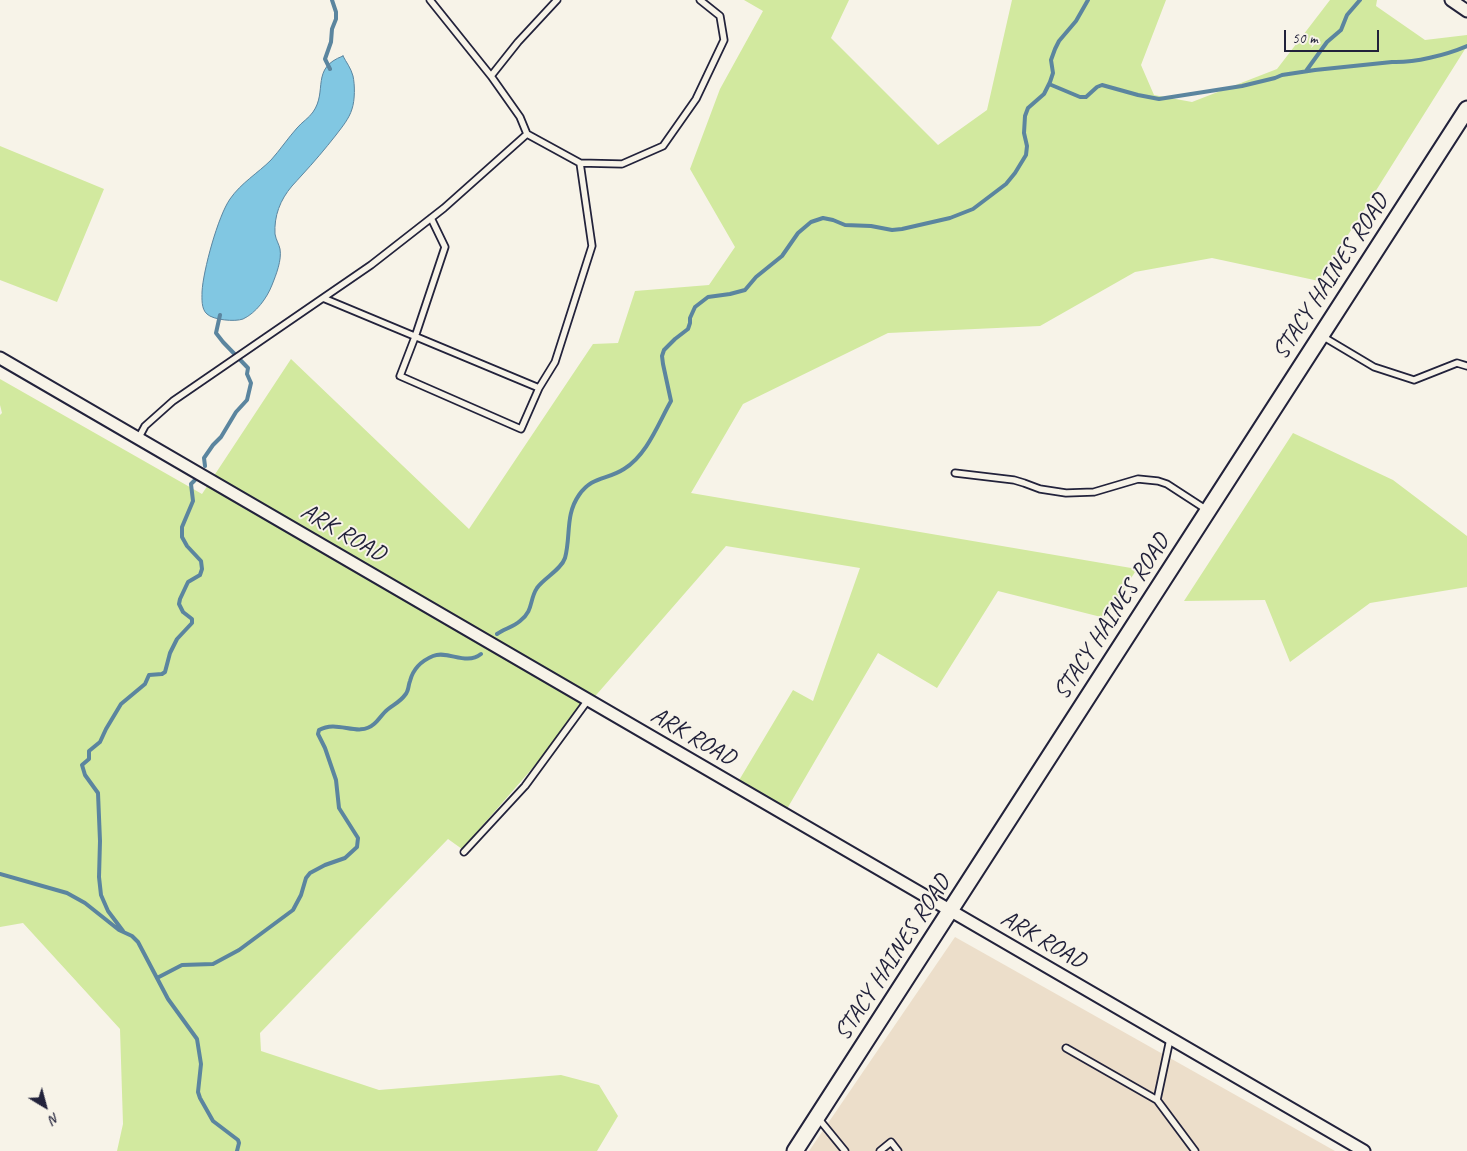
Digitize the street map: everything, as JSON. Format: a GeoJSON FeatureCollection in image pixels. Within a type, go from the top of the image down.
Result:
{"type":"FeatureCollection","features":[{"type":"Feature","properties":{"kind":"street"},"geometry":{"type":"LineString","coordinates":[[1451,0],[1467,11]]}},
{"type":"Feature","properties":{"kind":"street","name":"STACY HAINES ROAD"},"geometry":{"type":"LineString","coordinates":[[795,1151],[1467,108]]}},
{"type":"Feature","properties":{"kind":"street","name":"ARK ROAD"},"geometry":{"type":"LineString","coordinates":[[0,358],[1364,1151]]}},
{"type":"Feature","properties":{"kind":"lane"},"geometry":{"type":"LineString","coordinates":[[430,0],[491,76],[520,117],[527,134],[580,163],[622,164],[663,146],[696,99],[724,40],[720,16],[700,0]]}},
{"type":"Feature","properties":{"kind":"lane"},"geometry":{"type":"LineString","coordinates":[[491,76],[518,42],[557,0]]}},
{"type":"Feature","properties":{"kind":"lane"},"geometry":{"type":"LineString","coordinates":[[138,438],[145,426],[173,402],[371,266],[431,218],[527,134]]}},
{"type":"Feature","properties":{"kind":"lane"},"geometry":{"type":"LineString","coordinates":[[431,218],[445,247],[400,376],[521,429],[539,388],[555,362],[592,246],[580,163]]}},
{"type":"Feature","properties":{"kind":"lane"},"geometry":{"type":"LineString","coordinates":[[323,298],[539,388]]}},
{"type":"Feature","properties":{"kind":"lane"},"geometry":{"type":"LineString","coordinates":[[1320,335],[1374,367],[1414,380],[1457,363],[1467,366]]}},
{"type":"Feature","properties":{"kind":"lane"},"geometry":{"type":"LineString","coordinates":[[955,473],[1014,480],[1040,489],[1066,493],[1094,492],[1138,479],[1158,481],[1167,484],[1207,510]]}},
{"type":"Feature","properties":{"kind":"lane"},"geometry":{"type":"LineString","coordinates":[[464,852],[525,786],[588,700]]}},
{"type":"Feature","properties":{"kind":"lane"},"geometry":{"type":"LineString","coordinates":[[1157,1100],[1170,1038]]}},
{"type":"Feature","properties":{"kind":"lane"},"geometry":{"type":"LineString","coordinates":[[1066,1048],[1157,1100],[1195,1151]]}},
{"type":"Feature","properties":{"kind":"lane"},"geometry":{"type":"LineString","coordinates":[[817,1116],[845,1151]]}},
{"type":"Feature","properties":{"kind":"lane"},"geometry":{"type":"LineString","coordinates":[[880,1151],[890,1142],[898,1151]]}},
{"type":"Feature","properties":{"kind":"shaded area"},"geometry":{"type":"Polygon","coordinates":[[[955,937],[1335,1151],[809,1151],[955,937]]]}},
{"type":"Feature","properties":{"kind":"green space"},"geometry":{"type":"Polygon","coordinates":[[[744,0],[849,0],[831,38],[938,145],[987,110],[1012,0],[1166,0],[1141,65],[1154,95],[1192,102],[1277,69],[1330,0],[1377,0],[1376,6],[1425,40],[1467,35],[1467,46],[1319,281],[1212,258],[1135,272],[1040,326],[888,333],[743,404],[691,493],[1137,569],[1105,618],[998,591],[937,688],[878,653],[784,814],[735,787],[793,690],[813,701],[860,568],[726,546],[462,849],[448,839],[260,1033],[261,1051],[379,1090],[561,1075],[599,1085],[618,1116],[597,1151],[117,1151],[123,1124],[120,1029],[23,923],[0,927],[0,415],[2,413],[0,405],[0,379],[202,494],[291,359],[469,529],[593,344],[618,343],[635,291],[709,285],[735,247],[690,169],[720,89],[763,11],[744,0]]]}},
{"type":"Feature","properties":{"kind":"green space"},"geometry":{"type":"Polygon","coordinates":[[[0,146],[104,189],[57,302],[0,280],[0,146]]]}},
{"type":"Feature","properties":{"kind":"green space"},"geometry":{"type":"Polygon","coordinates":[[[1293,433],[1393,480],[1467,536],[1467,587],[1370,603],[1290,662],[1265,600],[1184,601],[1293,433]]]}},
{"type":"Feature","properties":{"kind":"water"},"geometry":{"type":"Polygon","coordinates":[[[343,56],[354,80],[352,109],[341,129],[288,191],[281,203],[275,227],[280,258],[270,290],[257,309],[243,319],[224,320],[210,316],[205,312],[203,306],[203,283],[212,244],[225,207],[239,188],[271,160],[311,114],[317,104],[321,81],[326,67],[343,56]]]}},
{"type":"Feature","properties":{"kind":"waterway"},"geometry":{"type":"LineString","coordinates":[[330,69],[325,59],[336,19],[332,0]]}},
{"type":"Feature","properties":{"kind":"waterway"},"geometry":{"type":"LineString","coordinates":[[497,634],[524,617],[537,588],[563,562],[567,550],[570,518],[579,495],[594,481],[624,469],[646,447],[671,401],[663,364],[662,356],[664,350],[688,329],[695,307],[708,297],[745,290],[756,277],[782,256],[798,233],[811,222],[823,218],[845,225],[871,226],[892,230],[902,229],[950,218],[973,209],[1006,184],[1026,155],[1027,146],[1024,133],[1025,116],[1028,108],[1044,94],[1053,73],[1051,60],[1055,49],[1059,41],[1076,21],[1088,0]]}},
{"type":"Feature","properties":{"kind":"waterway"},"geometry":{"type":"LineString","coordinates":[[1306,71],[1327,42],[1341,30],[1347,15],[1360,0]]}},
{"type":"Feature","properties":{"kind":"waterway"},"geometry":{"type":"LineString","coordinates":[[1049,84],[1080,97],[1086,97],[1102,85],[1159,99],[1242,86],[1282,75],[1315,70],[1420,60],[1467,46]]}},
{"type":"Feature","properties":{"kind":"waterway"},"geometry":{"type":"LineString","coordinates":[[205,466],[204,458],[221,437],[236,412],[247,400],[251,383],[247,374],[248,368],[216,333],[220,315]]}},
{"type":"Feature","properties":{"kind":"waterway"},"geometry":{"type":"LineString","coordinates":[[123,931],[108,911],[101,895],[98,793],[85,775],[82,765],[89,759],[89,751],[100,742],[121,704],[145,684],[149,675],[165,672],[170,653],[177,639],[192,623],[192,619],[183,612],[179,604],[188,582],[200,575],[202,569],[201,561],[187,546],[182,537],[182,527],[193,501],[191,484],[195,480]]}},
{"type":"Feature","properties":{"kind":"waterway"},"geometry":{"type":"LineString","coordinates":[[157,978],[182,965],[213,964],[239,950],[293,910],[301,895],[306,878],[310,873],[345,858],[357,847],[358,838],[339,808],[336,780],[318,734],[319,730],[333,726],[355,729],[368,728],[399,702],[407,692],[413,673],[425,660],[439,655],[469,659],[481,654]]}},
{"type":"Feature","properties":{"kind":"waterway"},"geometry":{"type":"LineString","coordinates":[[0,874],[67,893],[85,903],[119,930],[132,936],[138,942],[168,999],[197,1039],[201,1064],[198,1092],[200,1098],[213,1121],[238,1140],[237,1151]]}}]}
